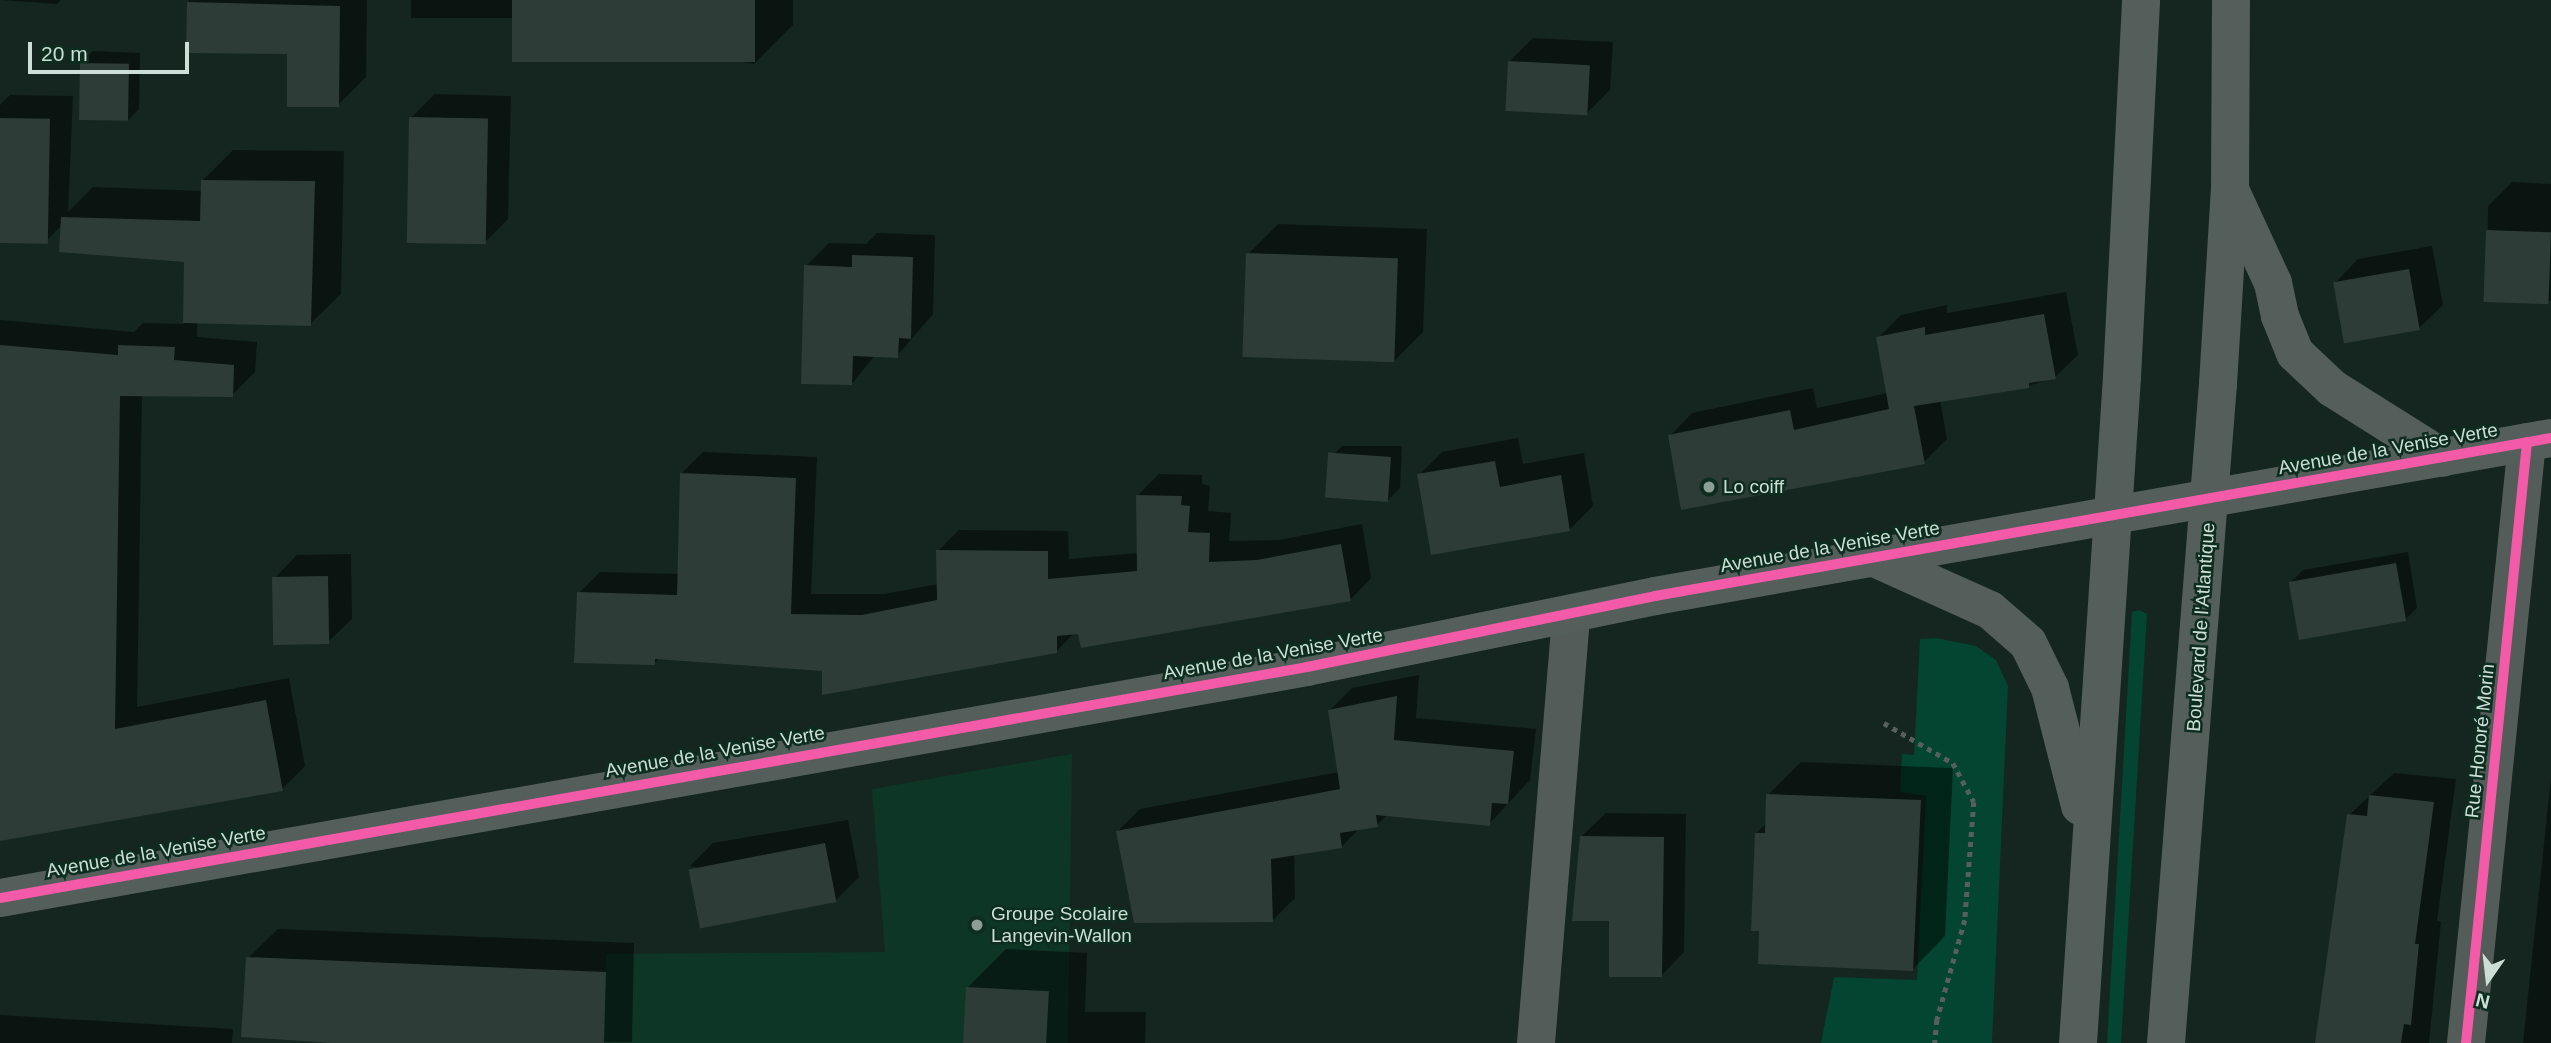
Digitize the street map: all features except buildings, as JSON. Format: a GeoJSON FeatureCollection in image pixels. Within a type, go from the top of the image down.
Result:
{"type":"FeatureCollection","features":[{"type":"Feature","properties":{"kind":"main road"},"geometry":{"type":"LineString","coordinates":[[2078,1043],[2088,837],[2141,0]]}},
{"type":"Feature","properties":{"kind":"main road","name":"Boulevard de l'Atlantique"},"geometry":{"type":"LineString","coordinates":[[2166,1043],[2210,498],[2230,189],[2231,0]]}},
{"type":"Feature","properties":{"kind":"main road"},"geometry":{"type":"LineString","coordinates":[[2230,189],[2273,283],[2280,316],[2295,353],[2332,388],[2442,458]]}},
{"type":"Feature","properties":{"kind":"main road","name":"Avenue de la Venise Verte"},"geometry":{"type":"LineString","coordinates":[[0,898],[1307,667],[1872,557],[2539,440]]}},
{"type":"Feature","properties":{"kind":"main road"},"geometry":{"type":"LineString","coordinates":[[1872,557],[1990,610],[2028,643],[2050,688],[2088,837]]}},
{"type":"Feature","properties":{"kind":"street","name":"Rue Honoré Morin"},"geometry":{"type":"LineString","coordinates":[[2466,1043],[2539,440]]}},
{"type":"Feature","properties":{"kind":"street"},"geometry":{"type":"LineString","coordinates":[[1536,1043],[1571,614]]}},
{"type":"Feature","properties":{"kind":"path"},"geometry":{"type":"LineString","coordinates":[[1884,723],[1953,763],[1974,803],[1965,920],[1937,1020],[1936,1043]]}},
{"type":"Feature","properties":{"kind":"shaded area"},"geometry":{"type":"Polygon","coordinates":[[[2139,610],[2147,614],[2121,1043],[2107,1043],[2132,612],[2139,610]]]}},
{"type":"Feature","properties":{"kind":"shaded area"},"geometry":{"type":"Polygon","coordinates":[[[1936,638],[1976,646],[1996,660],[2008,686],[1992,1043],[1821,1043],[1834,977],[1917,980],[1926,796],[1900,792],[1902,754],[1914,755],[1920,639],[1936,638]]]}},
{"type":"Feature","properties":{"kind":"shaded area","name":"Groupe Scolaire Langevin-Wallon"},"geometry":{"type":"Polygon","coordinates":[[[1072,754],[1068,1043],[604,1043],[606,954],[885,952],[872,789],[1072,754]]]}},
{"type":"Feature","properties":{"kind":"cycle path"},"geometry":{"type":"LineString","coordinates":[[0,898],[1307,667],[1655,596],[2551,438]]}},
{"type":"Feature","properties":{"kind":"cycle path"},"geometry":{"type":"LineString","coordinates":[[2466,1043],[2527,442]]}},
{"type":"Feature","properties":{"kind":"place","name":"Lo coiff"},"geometry":{"type":"Point","coordinates":[1709,487]}},
{"type":"Feature","properties":{"kind":"place","name":"Groupe Scolaire Langevin-Wallon"},"geometry":{"type":"Point","coordinates":[977,925]}}]}
